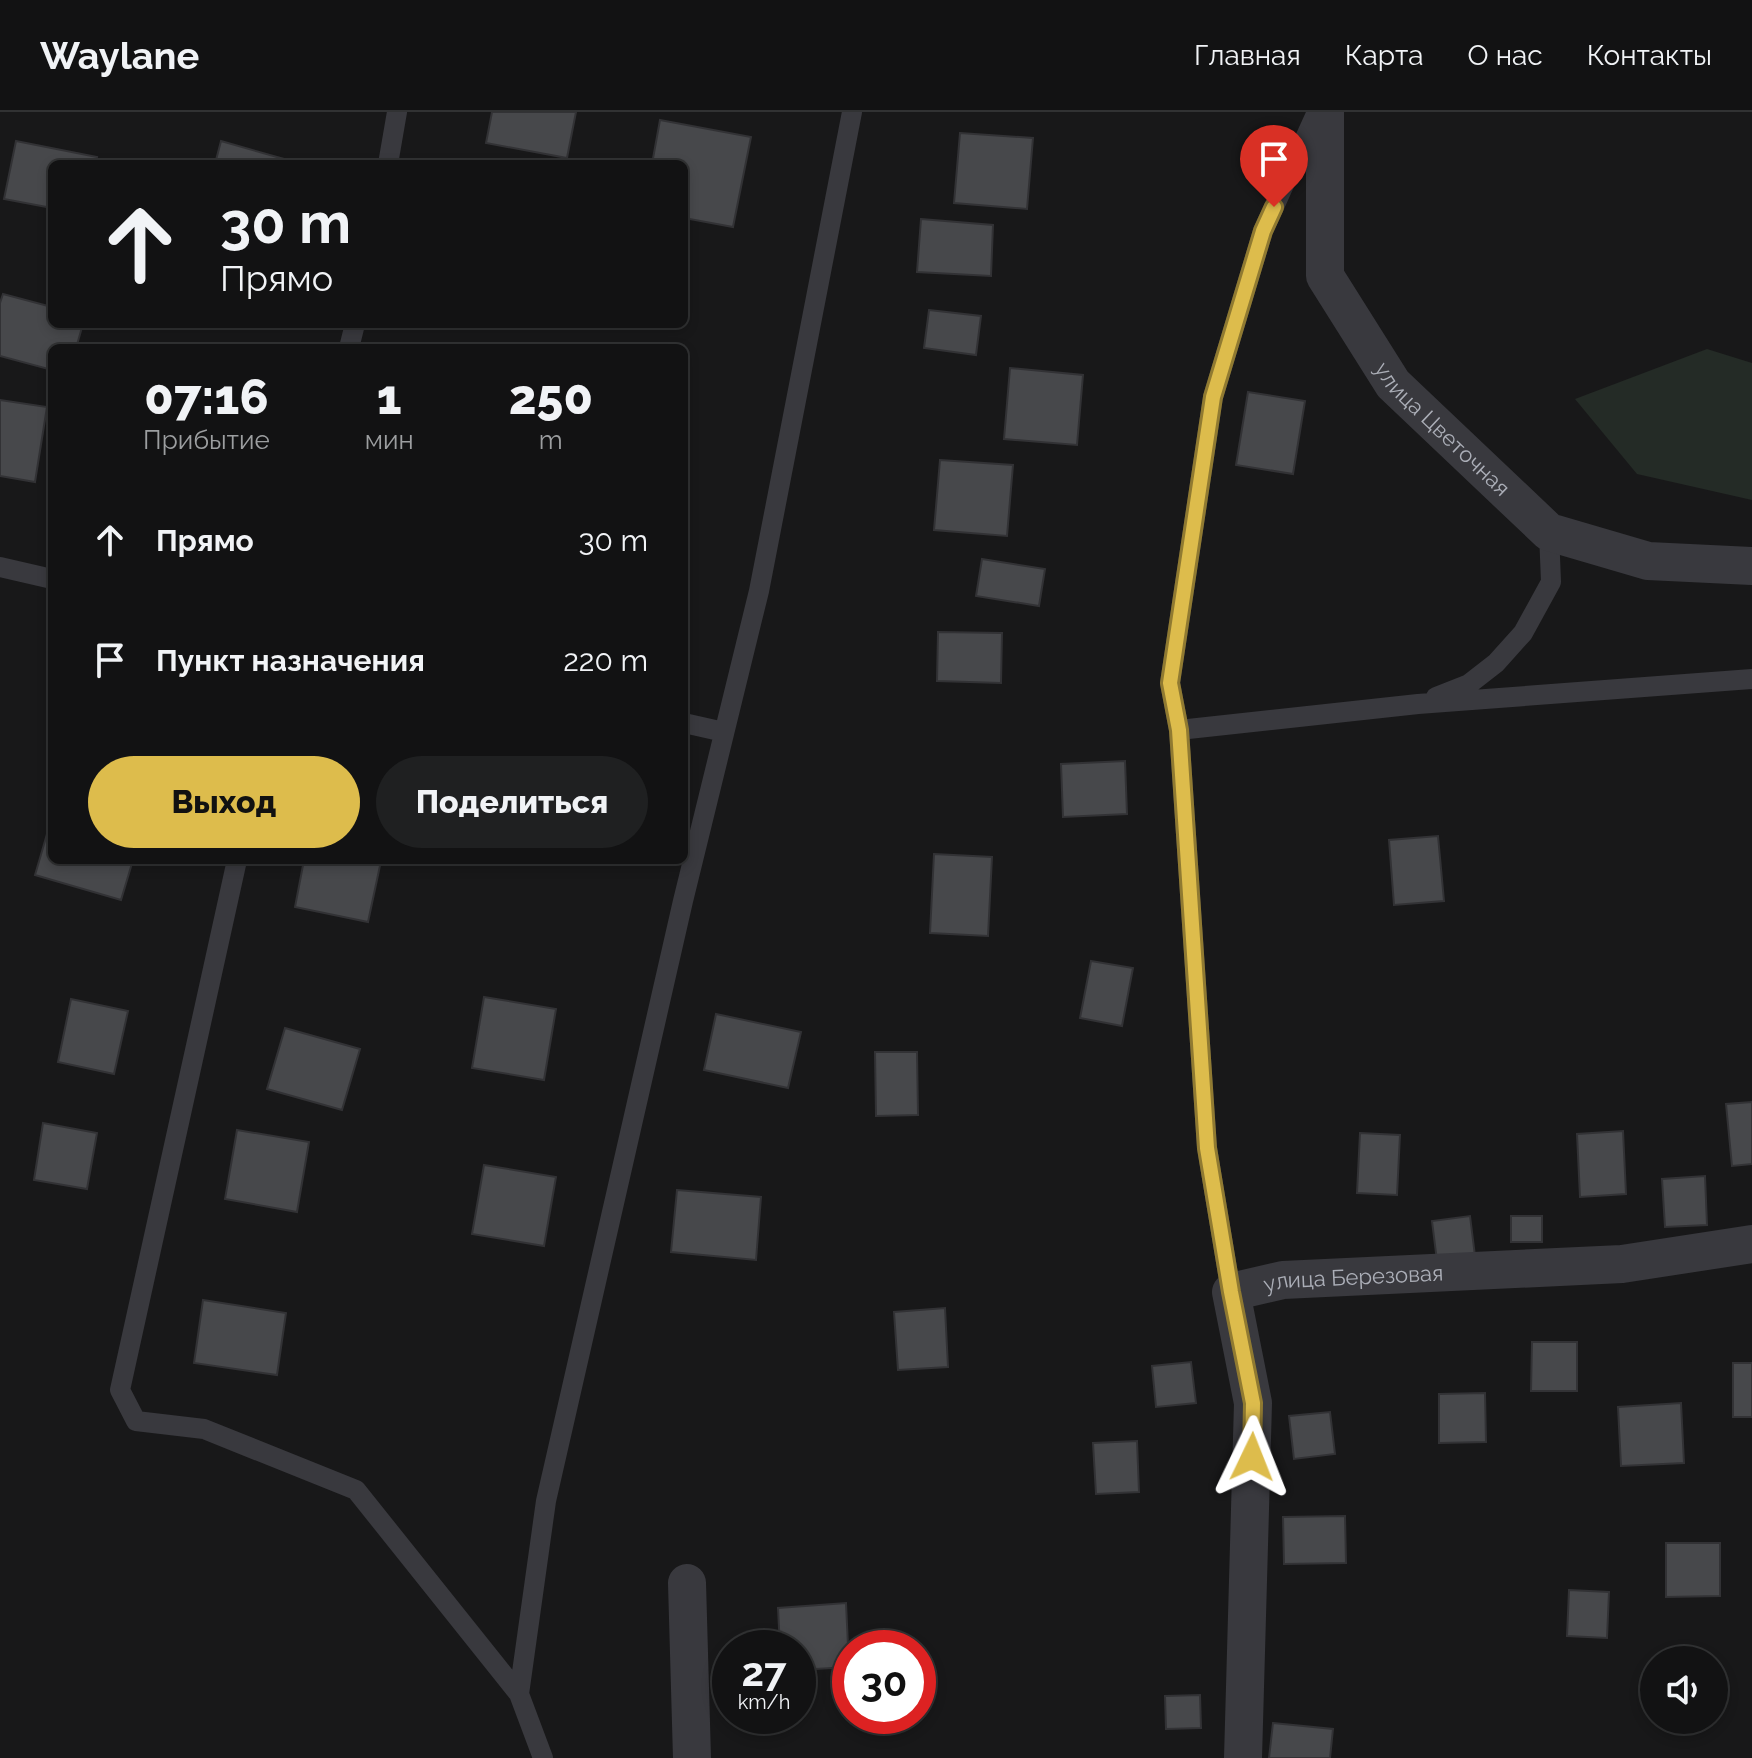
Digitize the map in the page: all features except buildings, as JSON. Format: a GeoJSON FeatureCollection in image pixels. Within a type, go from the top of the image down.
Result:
{"type":"FeatureCollection","features":[{"type":"Feature","properties":{"kind":"street","name":"улица Цветочная"},"geometry":{"type":"LineString","coordinates":[[1325,112],[1325,276],[1393,384],[1549,532],[1648,561],[1752,566]]}},
{"type":"Feature","properties":{"kind":"street","name":"улица Березовая"},"geometry":{"type":"LineString","coordinates":[[1243,1758],[1253,1403],[1231,1292],[1283,1280],[1622,1264],[1752,1244]]}},
{"type":"Feature","properties":{"kind":"street"},"geometry":{"type":"LineString","coordinates":[[687,1583],[692,1758]]}},
{"type":"Feature","properties":{"kind":"lane"},"geometry":{"type":"LineString","coordinates":[[389,160],[397,112]]}},
{"type":"Feature","properties":{"kind":"lane"},"geometry":{"type":"LineString","coordinates":[[519,1694],[546,1501],[679,917],[762,576],[852,112]]}},
{"type":"Feature","properties":{"kind":"lane"},"geometry":{"type":"LineString","coordinates":[[1231,1292],[1207,1148],[1179,730],[1170,683],[1213,397],[1263,231],[1317,112]]}},
{"type":"Feature","properties":{"kind":"lane"},"geometry":{"type":"LineString","coordinates":[[1418,704],[1469,684],[1496,663],[1523,633],[1551,582],[1549,532]]}},
{"type":"Feature","properties":{"kind":"lane"},"geometry":{"type":"LineString","coordinates":[[0,567],[48,578]]}},
{"type":"Feature","properties":{"kind":"lane"},"geometry":{"type":"LineString","coordinates":[[1179,730],[1418,704],[1752,679]]}},
{"type":"Feature","properties":{"kind":"lane"},"geometry":{"type":"LineString","coordinates":[[688,724],[724,732]]}},
{"type":"Feature","properties":{"kind":"lane"},"geometry":{"type":"LineString","coordinates":[[236,864],[120,1390],[136,1421],[204,1429],[356,1490],[519,1694],[543,1758]]}},
{"type":"Feature","properties":{"kind":"shaded area"},"geometry":{"type":"Polygon","coordinates":[[[1707,349],[1752,363],[1752,500],[1637,474],[1575,399],[1707,349]]]}},
{"type":"Feature","properties":{"kind":"route"},"geometry":{"type":"LineString","coordinates":[[1252,1457],[1253,1403],[1207,1148],[1179,730],[1170,683],[1213,397],[1263,231],[1274,207]]}}]}
